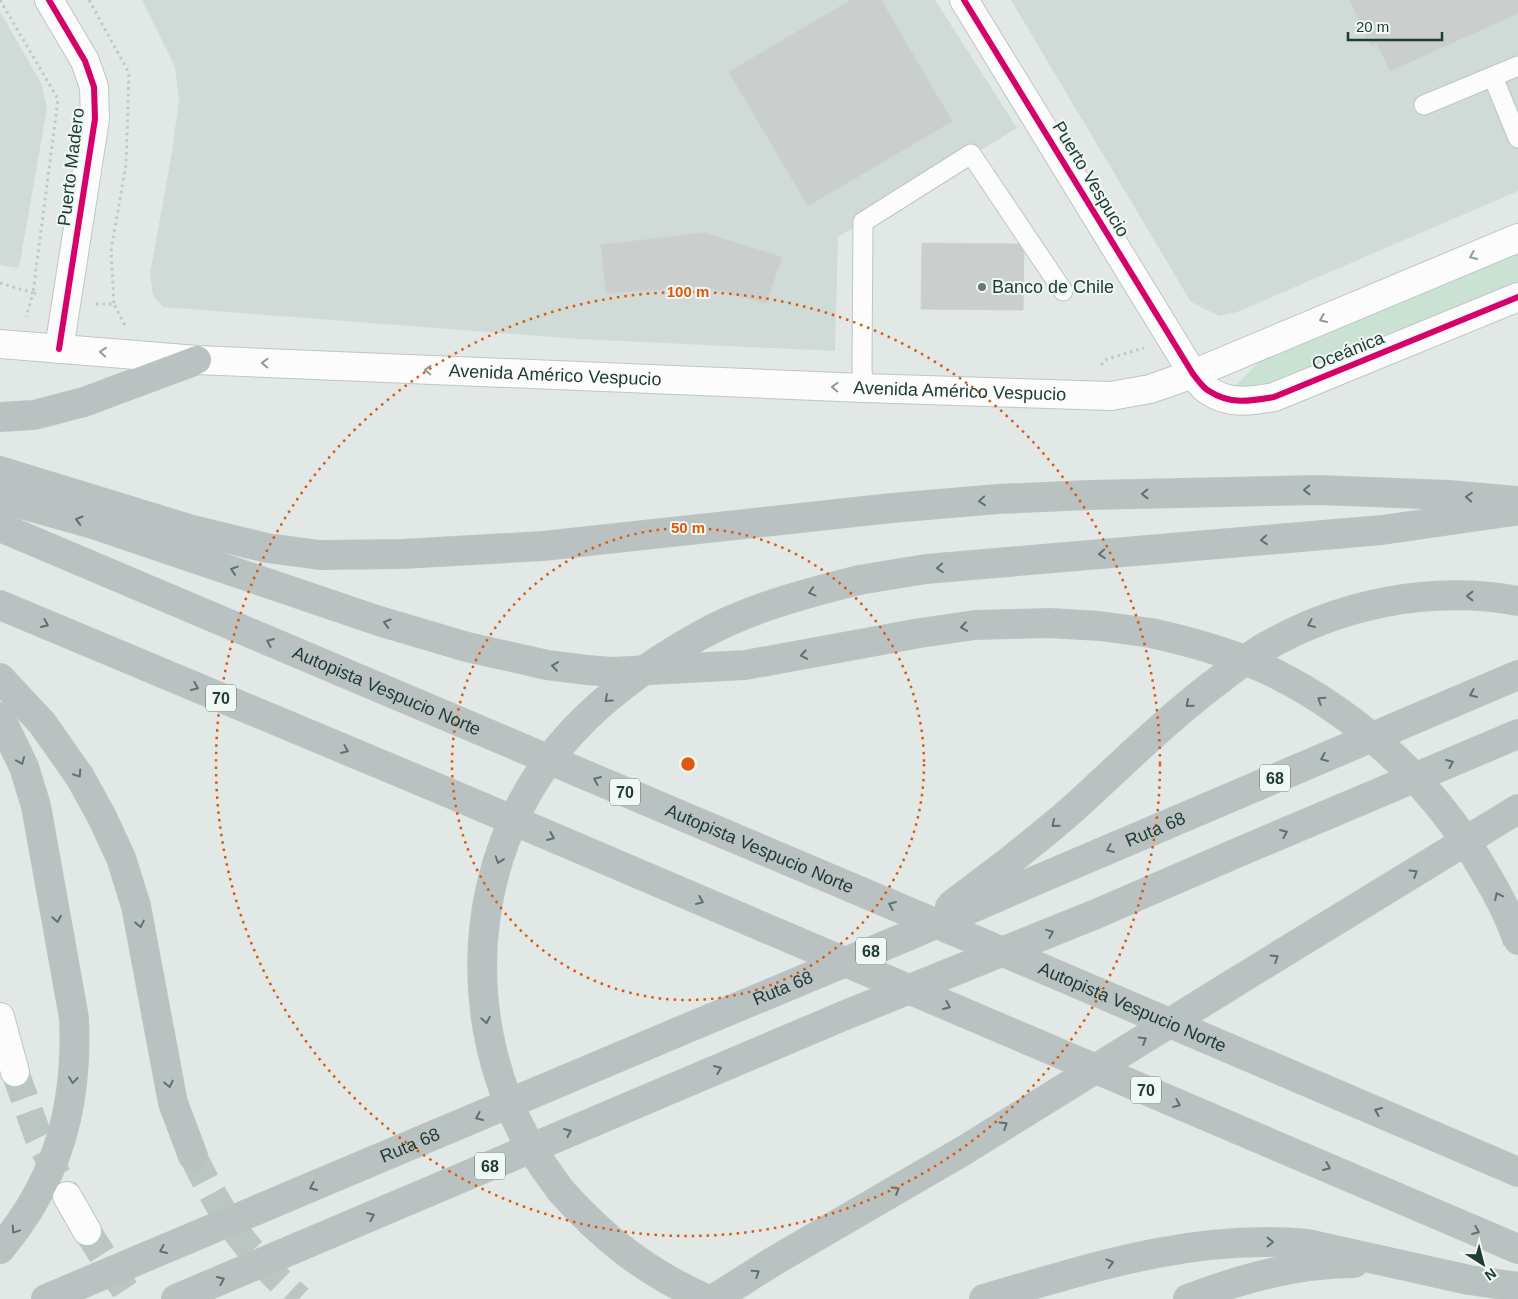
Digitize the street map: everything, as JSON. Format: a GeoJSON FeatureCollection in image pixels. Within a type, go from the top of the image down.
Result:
{"type":"FeatureCollection","features":[{"type":"Feature","properties":{"kind":"highway"},"geometry":{"type":"LineString","coordinates":[[0,418],[34,415],[84,402],[197,360]]}},
{"type":"Feature","properties":{"kind":"highway"},"geometry":{"type":"LineString","coordinates":[[0,471],[189,529],[267,548],[320,555],[402,554],[543,546],[892,508],[998,499],[1319,490],[1449,495],[1518,501]]}},
{"type":"Feature","properties":{"kind":"highway"},"geometry":{"type":"LineString","coordinates":[[0,498],[93,524],[379,621],[466,647],[548,665],[586,670],[612,672],[745,666],[920,633],[975,625],[1049,623],[1100,626],[1151,633],[1191,642],[1223,652],[1269,671],[1338,711],[1382,745],[1416,778],[1446,813],[1462,836],[1496,893],[1518,941]]}},
{"type":"Feature","properties":{"kind":"highway"},"geometry":{"type":"LineString","coordinates":[[706,1299],[655,1274],[610,1240],[561,1191],[530,1146],[518,1122],[502,1083],[490,1043],[484,1009],[482,950],[487,908],[494,875],[505,841],[520,808],[543,770],[582,721],[619,689],[658,661],[699,636],[736,618],[774,603],[859,580],[926,569],[1382,530],[1518,510]]}},
{"type":"Feature","properties":{"kind":"highway","name":"Autopista Vespucio Norte"},"geometry":{"type":"LineString","coordinates":[[0,527],[1043,968],[1518,1172]]}},
{"type":"Feature","properties":{"kind":"highway"},"geometry":{"type":"LineString","coordinates":[[915,933],[1011,860],[1074,808],[1148,738],[1191,701],[1258,651],[1292,632],[1356,608],[1412,598],[1476,596],[1518,601]]}},
{"type":"Feature","properties":{"kind":"highway","name":"70"},"geometry":{"type":"LineString","coordinates":[[0,605],[433,787],[1518,1249]]}},
{"type":"Feature","properties":{"kind":"highway","name":"Ruta 68"},"geometry":{"type":"LineString","coordinates":[[46,1299],[915,933],[1518,675]]}},
{"type":"Feature","properties":{"kind":"highway"},"geometry":{"type":"LineString","coordinates":[[0,678],[42,723],[80,777],[102,816],[120,858],[138,916],[173,1102],[193,1156]]}},
{"type":"Feature","properties":{"kind":"highway"},"geometry":{"type":"LineString","coordinates":[[0,717],[24,768],[36,806],[74,1018],[76,1051],[67,1118],[53,1162],[28,1210],[0,1249]]}},
{"type":"Feature","properties":{"kind":"highway","name":"68"},"geometry":{"type":"LineString","coordinates":[[176,1299],[843,1016],[1096,914],[1518,734]]}},
{"type":"Feature","properties":{"kind":"highway"},"geometry":{"type":"LineString","coordinates":[[714,1299],[774,1261],[963,1151],[1518,809]]}},
{"type":"Feature","properties":{"kind":"highway"},"geometry":{"type":"LineString","coordinates":[[984,1299],[1122,1260],[1168,1250],[1216,1244],[1283,1242],[1307,1244],[1469,1280],[1518,1287]]}},
{"type":"Feature","properties":{"kind":"highway"},"geometry":{"type":"LineString","coordinates":[[1188,1299],[1225,1285],[1264,1274],[1305,1267],[1349,1263],[1393,1264]]}},
{"type":"Feature","properties":{"kind":"main road","name":"Puerto Madero"},"geometry":{"type":"LineString","coordinates":[[49,0],[85,61],[94,87],[95,118],[59,349]]}},
{"type":"Feature","properties":{"kind":"main road","name":"Puerto Vespucio"},"geometry":{"type":"LineString","coordinates":[[964,0],[1192,374]]}},
{"type":"Feature","properties":{"kind":"main road"},"geometry":{"type":"LineString","coordinates":[[1192,374],[1518,238]]}},
{"type":"Feature","properties":{"kind":"main road","name":"Oceánica"},"geometry":{"type":"LineString","coordinates":[[1192,374],[1208,391],[1229,400],[1249,402],[1274,397],[1518,297]]}},
{"type":"Feature","properties":{"kind":"main road","name":"Avenida Américo Vespucio"},"geometry":{"type":"LineString","coordinates":[[10,345],[197,360],[863,388],[1111,396],[1150,389],[1192,374]]}},
{"type":"Feature","properties":{"kind":"main road"},"geometry":{"type":"LineString","coordinates":[[0,1017],[15,1072]]}},
{"type":"Feature","properties":{"kind":"main road"},"geometry":{"type":"LineString","coordinates":[[67,1196],[87,1231]]}},
{"type":"Feature","properties":{"kind":"lane"},"geometry":{"type":"LineString","coordinates":[[1424,105],[1518,66]]}},
{"type":"Feature","properties":{"kind":"lane"},"geometry":{"type":"LineString","coordinates":[[1493,76],[1518,138]]}},
{"type":"Feature","properties":{"kind":"lane"},"geometry":{"type":"LineString","coordinates":[[863,388],[863,222],[971,154],[1063,291]]}},
{"type":"Feature","properties":{"kind":"path"},"geometry":{"type":"LineString","coordinates":[[0,0],[58,99],[33,293],[10,345]]}},
{"type":"Feature","properties":{"kind":"path"},"geometry":{"type":"LineString","coordinates":[[0,283],[66,303],[114,304],[126,326]]}},
{"type":"Feature","properties":{"kind":"path"},"geometry":{"type":"LineString","coordinates":[[1097,369],[1107,359],[1171,340]]}},
{"type":"Feature","properties":{"kind":"shaded area"},"geometry":{"type":"Polygon","coordinates":[[[142,0],[935,0],[1017,128],[838,237],[835,351],[580,339],[163,307],[153,295],[150,274],[172,152],[179,99],[175,67],[142,0]]]}},
{"type":"Feature","properties":{"kind":"shaded area"},"geometry":{"type":"Polygon","coordinates":[[[1011,0],[1518,0],[1518,191],[1237,312],[1219,316],[1191,302],[1011,0]]]}},
{"type":"Feature","properties":{"kind":"shaded area"},"geometry":{"type":"Polygon","coordinates":[[[0,12],[41,83],[47,108],[19,268],[0,265],[0,12]]]}},
{"type":"Feature","properties":{"kind":"green space"},"geometry":{"type":"Polygon","coordinates":[[[1518,250],[1518,307],[1290,404],[1225,396],[1259,362],[1518,250]]]}},
{"type":"Feature","properties":{"kind":"building"},"geometry":{"type":"Polygon","coordinates":[[[851,0],[881,0],[952,121],[808,206],[729,72],[851,0]]]}},
{"type":"Feature","properties":{"kind":"building"},"geometry":{"type":"Polygon","coordinates":[[[1350,0],[1518,0],[1518,13],[1390,71],[1377,43],[1371,46],[1350,0]]]}},
{"type":"Feature","properties":{"kind":"building"},"geometry":{"type":"Polygon","coordinates":[[[704,233],[782,257],[766,303],[703,286],[606,293],[601,245],[704,233]]]}},
{"type":"Feature","properties":{"kind":"building"},"geometry":{"type":"Polygon","coordinates":[[[922,243],[1024,244],[1023,310],[921,309],[922,243]]]}},
{"type":"Feature","properties":{"kind":"tunnel"},"geometry":{"type":"LineString","coordinates":[[15,1072],[38,1136],[67,1196]]}},
{"type":"Feature","properties":{"kind":"tunnel"},"geometry":{"type":"LineString","coordinates":[[193,1156],[215,1198],[237,1233],[262,1263],[299,1299]]}},
{"type":"Feature","properties":{"kind":"tunnel"},"geometry":{"type":"LineString","coordinates":[[87,1231],[131,1299]]}},
{"type":"Feature","properties":{"kind":"cycle path"},"geometry":{"type":"LineString","coordinates":[[49,0],[85,61],[94,87],[95,119],[59,349]]}},
{"type":"Feature","properties":{"kind":"cycle path"},"geometry":{"type":"LineString","coordinates":[[964,0],[1193,374],[1205,388],[1217,395],[1241,401],[1274,397],[1518,297]]}},
{"type":"Feature","properties":{"kind":"place","name":"Banco de Chile"},"geometry":{"type":"Point","coordinates":[982,287]}}]}
